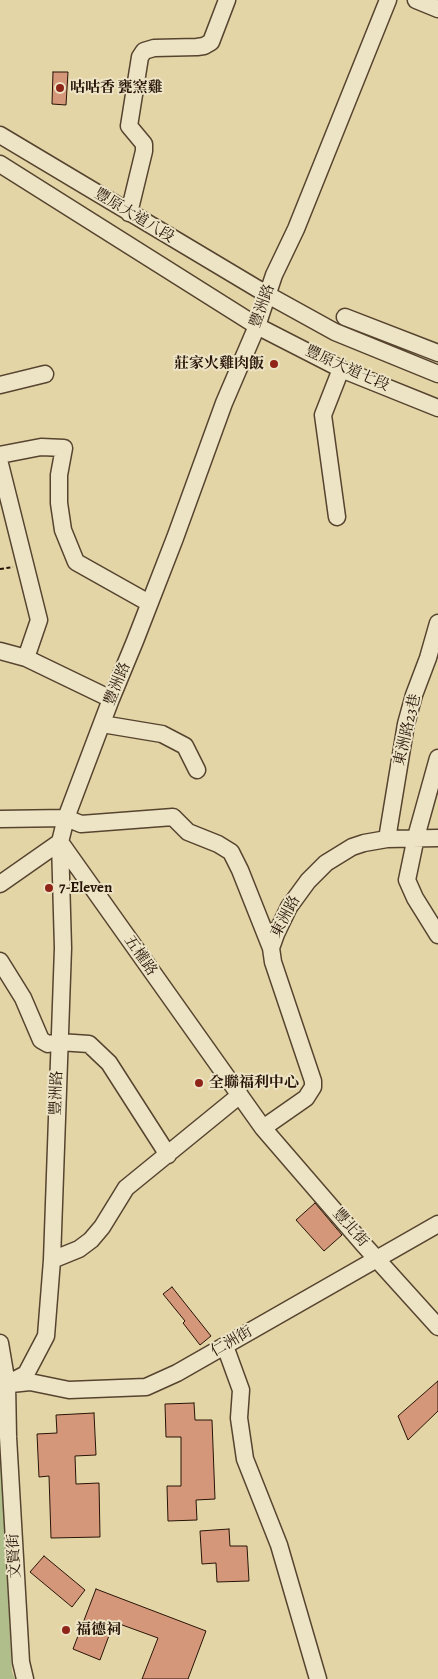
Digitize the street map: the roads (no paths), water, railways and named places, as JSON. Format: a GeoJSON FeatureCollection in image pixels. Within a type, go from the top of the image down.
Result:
{"type":"FeatureCollection","features":[{"type":"Feature","properties":{"kind":"street"},"geometry":{"type":"LineString","coordinates":[[129,213],[144,151],[144,144],[129,126],[140,57],[144,52],[154,48],[197,47],[211,42],[227,0]]}},
{"type":"Feature","properties":{"kind":"street","name":"豐洲路"},"geometry":{"type":"LineString","coordinates":[[4,1385],[26,1374],[46,1336],[52,1260],[63,948],[60,842],[66,818],[200,473],[224,403],[257,326],[274,275],[296,229],[388,0]]}},
{"type":"Feature","properties":{"kind":"street"},"geometry":{"type":"LineString","coordinates":[[416,0],[438,9]]}},
{"type":"Feature","properties":{"kind":"street","name":"豐原大道八段"},"geometry":{"type":"LineString","coordinates":[[0,135],[268,295]]}},
{"type":"Feature","properties":{"kind":"street","name":"豐原大道八段"},"geometry":{"type":"LineString","coordinates":[[0,164],[257,326]]}},
{"type":"Feature","properties":{"kind":"street","name":"豐原大道七段"},"geometry":{"type":"LineString","coordinates":[[268,295],[335,332],[438,374]]}},
{"type":"Feature","properties":{"kind":"street"},"geometry":{"type":"LineString","coordinates":[[345,317],[438,354]]}},
{"type":"Feature","properties":{"kind":"street","name":"豐原大道七段"},"geometry":{"type":"LineString","coordinates":[[257,326],[342,368],[438,408]]}},
{"type":"Feature","properties":{"kind":"street"},"geometry":{"type":"LineString","coordinates":[[410,362],[418,346]]}},
{"type":"Feature","properties":{"kind":"street"},"geometry":{"type":"LineString","coordinates":[[337,517],[323,415],[342,368]]}},
{"type":"Feature","properties":{"kind":"street"},"geometry":{"type":"LineString","coordinates":[[0,385],[45,374]]}},
{"type":"Feature","properties":{"kind":"street"},"geometry":{"type":"LineString","coordinates":[[0,455],[41,447],[64,448],[59,475],[59,503],[63,530],[76,562],[149,603]]}},
{"type":"Feature","properties":{"kind":"street"},"geometry":{"type":"LineString","coordinates":[[0,464],[39,620],[26,658]]}},
{"type":"Feature","properties":{"kind":"street","name":"東洲路23巷"},"geometry":{"type":"LineString","coordinates":[[387,839],[406,724],[438,623]]}},
{"type":"Feature","properties":{"kind":"street"},"geometry":{"type":"LineString","coordinates":[[0,651],[26,658],[111,698]]}},
{"type":"Feature","properties":{"kind":"street"},"geometry":{"type":"LineString","coordinates":[[102,724],[162,734],[185,746],[197,770]]}},
{"type":"Feature","properties":{"kind":"street"},"geometry":{"type":"LineString","coordinates":[[438,758],[416,837],[407,880],[415,898],[438,935]]}},
{"type":"Feature","properties":{"kind":"street"},"geometry":{"type":"LineString","coordinates":[[0,819],[66,818],[81,824],[173,817],[188,832],[218,844],[231,852],[271,948]]}},
{"type":"Feature","properties":{"kind":"street","name":"東洲路"},"geometry":{"type":"LineString","coordinates":[[263,1128],[306,1098],[311,1092],[313,1081],[273,962],[271,948],[289,907],[308,882],[326,863],[352,847],[387,839],[438,838]]}},
{"type":"Feature","properties":{"kind":"street"},"geometry":{"type":"LineString","coordinates":[[0,884],[60,842]]}},
{"type":"Feature","properties":{"kind":"street","name":"五權路"},"geometry":{"type":"LineString","coordinates":[[60,842],[263,1128]]}},
{"type":"Feature","properties":{"kind":"street"},"geometry":{"type":"LineString","coordinates":[[0,961],[23,998],[41,1040],[48,1044],[59,1042],[89,1044],[109,1063],[168,1155]]}},
{"type":"Feature","properties":{"kind":"street"},"geometry":{"type":"LineString","coordinates":[[52,1260],[80,1249],[91,1240],[102,1227],[126,1188],[240,1095]]}},
{"type":"Feature","properties":{"kind":"street","name":"豐北街"},"geometry":{"type":"LineString","coordinates":[[263,1128],[376,1259],[438,1327]]}},
{"type":"Feature","properties":{"kind":"street","name":"仁洲街"},"geometry":{"type":"LineString","coordinates":[[4,1385],[30,1382],[70,1390],[146,1387],[177,1373],[438,1224]]}},
{"type":"Feature","properties":{"kind":"street","name":"文賢街"},"geometry":{"type":"LineString","coordinates":[[0,1343],[8,1436],[21,1662],[25,1679]]}},
{"type":"Feature","properties":{"kind":"street"},"geometry":{"type":"LineString","coordinates":[[225,1346],[241,1390],[239,1418],[245,1459],[279,1545],[318,1679]]}},
{"type":"Feature","properties":{"kind":"place","name":"咕咕香 甕窯雞"},"geometry":{"type":"Point","coordinates":[60,88]}},
{"type":"Feature","properties":{"kind":"place","name":"莊家火雞肉飯"},"geometry":{"type":"Point","coordinates":[274,364]}},
{"type":"Feature","properties":{"kind":"place","name":"7-Eleven"},"geometry":{"type":"Point","coordinates":[49,888]}},
{"type":"Feature","properties":{"kind":"place","name":"全聯福利中心"},"geometry":{"type":"Point","coordinates":[199,1083]}},
{"type":"Feature","properties":{"kind":"place","name":"福德祠"},"geometry":{"type":"Point","coordinates":[66,1630]}}]}
